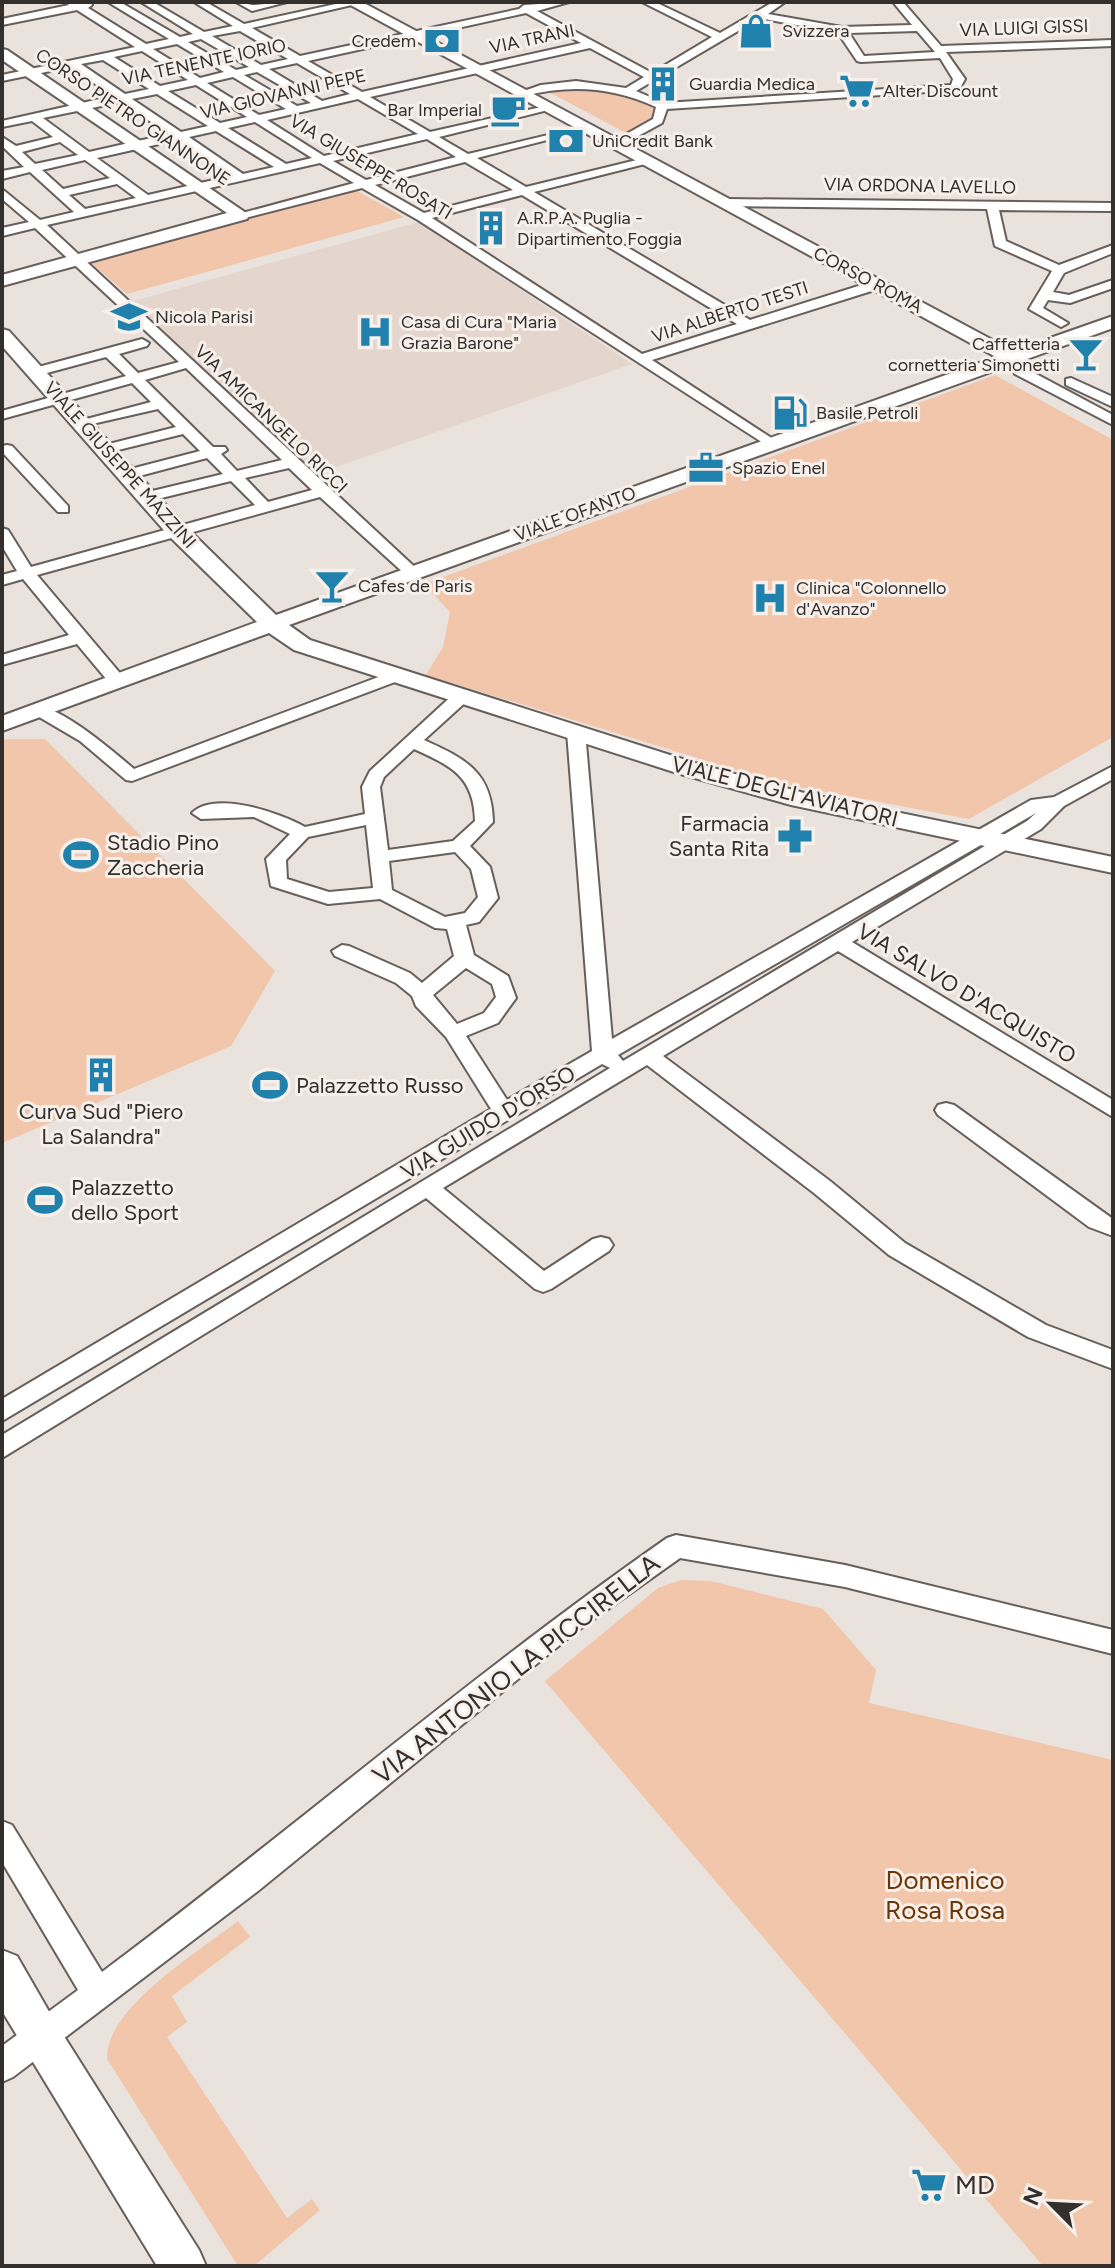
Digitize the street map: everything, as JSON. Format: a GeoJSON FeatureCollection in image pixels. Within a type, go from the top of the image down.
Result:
{"type":"FeatureCollection","features":[{"type":"Feature","properties":{"kind":"street"},"geometry":{"type":"LineString","coordinates":[[2,22],[75,5],[103,2]]}},
{"type":"Feature","properties":{"kind":"street"},"geometry":{"type":"LineString","coordinates":[[113,2],[296,110]]}},
{"type":"Feature","properties":{"kind":"street"},"geometry":{"type":"LineString","coordinates":[[146,2],[320,104]]}},
{"type":"Feature","properties":{"kind":"street"},"geometry":{"type":"LineString","coordinates":[[199,2],[748,325]]}},
{"type":"Feature","properties":{"kind":"street"},"geometry":{"type":"LineString","coordinates":[[246,5],[282,2]]}},
{"type":"Feature","properties":{"kind":"street"},"geometry":{"type":"LineString","coordinates":[[2,78],[37,82],[73,64],[356,2],[524,93],[569,87],[630,90],[662,106],[834,97],[842,105],[961,98],[955,88],[959,79],[898,2]]}},
{"type":"Feature","properties":{"kind":"street"},"geometry":{"type":"LineString","coordinates":[[512,2],[653,78]]}},
{"type":"Feature","properties":{"kind":"street","name":"VIA TENENTE IORIO"},"geometry":{"type":"LineString","coordinates":[[2,124],[564,2]]}},
{"type":"Feature","properties":{"kind":"street"},"geometry":{"type":"LineString","coordinates":[[647,2],[720,37]]}},
{"type":"Feature","properties":{"kind":"street"},"geometry":{"type":"LineString","coordinates":[[630,90],[780,2]]}},
{"type":"Feature","properties":{"kind":"street","name":"VIA GIUSEPPE ROSATI"},"geometry":{"type":"LineString","coordinates":[[75,5],[323,160],[422,217],[771,444]]}},
{"type":"Feature","properties":{"kind":"street"},"geometry":{"type":"LineString","coordinates":[[246,5],[275,21]]}},
{"type":"Feature","properties":{"kind":"street"},"geometry":{"type":"LineString","coordinates":[[758,15],[842,30],[918,28]]}},
{"type":"Feature","properties":{"kind":"street","name":"VIA LUIGI GISSI"},"geometry":{"type":"LineString","coordinates":[[842,30],[861,59],[1113,43]]}},
{"type":"Feature","properties":{"kind":"street","name":"VIA TRANI"},"geometry":{"type":"LineString","coordinates":[[478,69],[593,44]]}},
{"type":"Feature","properties":{"kind":"street","name":"CORSO PIETRO GIANNONE"},"geometry":{"type":"LineString","coordinates":[[2,53],[37,82],[83,106],[241,215]]}},
{"type":"Feature","properties":{"kind":"street"},"geometry":{"type":"LineString","coordinates":[[106,57],[285,169]]}},
{"type":"Feature","properties":{"kind":"street"},"geometry":{"type":"LineString","coordinates":[[73,64],[243,179]]}},
{"type":"Feature","properties":{"kind":"street","name":"VIA GIOVANNI PEPE"},"geometry":{"type":"LineString","coordinates":[[2,175],[478,69]]}},
{"type":"Feature","properties":{"kind":"street","name":"CORSO ROMA"},"geometry":{"type":"LineString","coordinates":[[524,93],[1010,357],[1034,363],[1113,403]]}},
{"type":"Feature","properties":{"kind":"street"},"geometry":{"type":"LineString","coordinates":[[618,143],[658,121],[662,106]]}},
{"type":"Feature","properties":{"kind":"street"},"geometry":{"type":"LineString","coordinates":[[2,232],[550,108]]}},
{"type":"Feature","properties":{"kind":"street"},"geometry":{"type":"LineString","coordinates":[[34,117],[147,200]]}},
{"type":"Feature","properties":{"kind":"street"},"geometry":{"type":"LineString","coordinates":[[2,281],[241,215],[586,127]]}},
{"type":"Feature","properties":{"kind":"street"},"geometry":{"type":"LineString","coordinates":[[14,150],[62,138]]}},
{"type":"Feature","properties":{"kind":"street"},"geometry":{"type":"LineString","coordinates":[[2,140],[83,214]]}},
{"type":"Feature","properties":{"kind":"street"},"geometry":{"type":"LineString","coordinates":[[422,217],[645,160]]}},
{"type":"Feature","properties":{"kind":"street"},"geometry":{"type":"LineString","coordinates":[[60,193],[119,180]]}},
{"type":"Feature","properties":{"kind":"street","name":"VIA AMICANGELO RICCI"},"geometry":{"type":"LineString","coordinates":[[2,193],[82,259],[290,463],[412,572]]}},
{"type":"Feature","properties":{"kind":"street","name":"VIA ORDONA LAVELLO"},"geometry":{"type":"LineString","coordinates":[[726,203],[1113,207]]}},
{"type":"Feature","properties":{"kind":"street"},"geometry":{"type":"LineString","coordinates":[[992,205],[1000,243],[1059,270]]}},
{"type":"Feature","properties":{"kind":"street"},"geometry":{"type":"LineString","coordinates":[[1061,323],[1036,309],[1059,270],[1113,249]]}},
{"type":"Feature","properties":{"kind":"street"},"geometry":{"type":"LineString","coordinates":[[1045,295],[1070,299],[1113,284]]}},
{"type":"Feature","properties":{"kind":"street","name":"VIA ALBERTO TESTI"},"geometry":{"type":"LineString","coordinates":[[641,359],[876,285]]}},
{"type":"Feature","properties":{"kind":"street","name":"VIALE OFANTO"},"geometry":{"type":"LineString","coordinates":[[2,724],[412,572],[1113,322]]}},
{"type":"Feature","properties":{"kind":"street","name":"VIALE GIUSEPPE MAZZINI"},"geometry":{"type":"LineString","coordinates":[[2,335],[149,496],[177,531],[273,625]]}},
{"type":"Feature","properties":{"kind":"street","name":"VIALE GIUSEPPE MAZZINI"},"geometry":{"type":"LineString","coordinates":[[36,372],[142,343]]}},
{"type":"Feature","properties":{"kind":"street"},"geometry":{"type":"LineString","coordinates":[[109,352],[266,508]]}},
{"type":"Feature","properties":{"kind":"street","name":"CORSO ROMA"},"geometry":{"type":"LineString","coordinates":[[1010,357],[1020,371],[1113,421]]}},
{"type":"Feature","properties":{"kind":"street"},"geometry":{"type":"LineString","coordinates":[[2,415],[186,364]]}},
{"type":"Feature","properties":{"kind":"street"},"geometry":{"type":"LineString","coordinates":[[84,424],[161,404]]}},
{"type":"Feature","properties":{"kind":"street"},"geometry":{"type":"LineString","coordinates":[[106,449],[185,429]]}},
{"type":"Feature","properties":{"kind":"street"},"geometry":{"type":"LineString","coordinates":[[128,474],[226,448]]}},
{"type":"Feature","properties":{"kind":"street"},"geometry":{"type":"LineString","coordinates":[[7,449],[63,509]]}},
{"type":"Feature","properties":{"kind":"street"},"geometry":{"type":"LineString","coordinates":[[149,496],[290,463]]}},
{"type":"Feature","properties":{"kind":"street"},"geometry":{"type":"LineString","coordinates":[[2,580],[321,492]]}},
{"type":"Feature","properties":{"kind":"street"},"geometry":{"type":"LineString","coordinates":[[2,533],[26,573],[118,682]]}},
{"type":"Feature","properties":{"kind":"street","name":"VIALE DEGLI AVIATORI"},"geometry":{"type":"LineString","coordinates":[[273,625],[302,645],[800,800],[1113,865]]}},
{"type":"Feature","properties":{"kind":"street"},"geometry":{"type":"LineString","coordinates":[[2,660],[81,637]]}},
{"type":"Feature","properties":{"kind":"street"},"geometry":{"type":"LineString","coordinates":[[38,711],[86,737],[132,776],[397,675]]}},
{"type":"Feature","properties":{"kind":"street"},"geometry":{"type":"LineString","coordinates":[[383,893],[371,787],[376,775],[462,696]]}},
{"type":"Feature","properties":{"kind":"street"},"geometry":{"type":"LineString","coordinates":[[576,732],[603,1053],[623,1071]]}},
{"type":"Feature","properties":{"kind":"street"},"geometry":{"type":"LineString","coordinates":[[378,857],[459,846],[484,822],[486,801],[471,774],[452,760],[411,741]]}},
{"type":"Feature","properties":{"kind":"street"},"geometry":{"type":"LineString","coordinates":[[1058,802],[1113,771]]}},
{"type":"Feature","properties":{"kind":"street","name":"VIA GUIDO D'ORSO"},"geometry":{"type":"LineString","coordinates":[[2,1411],[603,1053],[1038,804],[1058,802]]}},
{"type":"Feature","properties":{"kind":"street","name":"VIA GUIDO D'ORSO"},"geometry":{"type":"LineString","coordinates":[[2,1448],[427,1187],[1034,825],[1058,802]]}},
{"type":"Feature","properties":{"kind":"street"},"geometry":{"type":"LineString","coordinates":[[201,813],[245,808],[274,816],[302,833]]}},
{"type":"Feature","properties":{"kind":"street"},"geometry":{"type":"LineString","coordinates":[[373,818],[302,833],[276,859],[278,882],[328,898],[383,893],[442,924],[472,918],[488,898],[480,867],[459,846]]}},
{"type":"Feature","properties":{"kind":"street"},"geometry":{"type":"LineString","coordinates":[[454,1033],[491,1018],[506,998],[501,981],[465,958],[455,921]]}},
{"type":"Feature","properties":{"kind":"street","name":"VIA SALVO D'ACQUISTO"},"geometry":{"type":"LineString","coordinates":[[836,941],[1113,1110]]}},
{"type":"Feature","properties":{"kind":"street"},"geometry":{"type":"LineString","coordinates":[[342,951],[403,978],[422,993],[423,1001],[454,1033],[504,1111]]}},
{"type":"Feature","properties":{"kind":"street"},"geometry":{"type":"LineString","coordinates":[[422,993],[465,958]]}},
{"type":"Feature","properties":{"kind":"street"},"geometry":{"type":"LineString","coordinates":[[649,1056],[897,1249],[1037,1331],[1113,1360]]}},
{"type":"Feature","properties":{"kind":"street"},"geometry":{"type":"LineString","coordinates":[[946,1110],[1097,1221],[1113,1228]]}},
{"type":"Feature","properties":{"kind":"street","name":"VIA GUIDO D'ORSO"},"geometry":{"type":"LineString","coordinates":[[427,1187],[543,1283],[601,1245]]}},
{"type":"Feature","properties":{"kind":"street","name":"VIA ANTONIO LA PICCIRELLA"},"geometry":{"type":"LineString","coordinates":[[2,2066],[247,1881],[567,1623],[676,1546],[845,1576],[1113,1642]]}},
{"type":"Feature","properties":{"kind":"street"},"geometry":{"type":"LineString","coordinates":[[2,1835],[98,1994]]}},
{"type":"Feature","properties":{"kind":"street"},"geometry":{"type":"LineString","coordinates":[[2,1970],[40,2037],[183,2266]]}},
{"type":"Feature","properties":{"kind":"shaded area","name":"Casa di Cura \"Maria Grazia Barone\""},"geometry":{"type":"Polygon","coordinates":[[[419,222],[632,364],[313,475],[133,301],[419,222]]]}},
{"type":"Feature","properties":{"kind":"green space"},"geometry":{"type":"Polygon","coordinates":[[[610,88],[655,105],[655,116],[628,134],[543,89],[610,88]]]}},
{"type":"Feature","properties":{"kind":"green space"},"geometry":{"type":"Polygon","coordinates":[[[352,188],[404,217],[127,294],[88,260],[352,188]]]}},
{"type":"Feature","properties":{"kind":"green space"},"geometry":{"type":"Polygon","coordinates":[[[995,375],[1113,440],[1113,737],[969,819],[779,783],[426,675],[443,647],[450,612],[424,584],[995,375]]]}},
{"type":"Feature","properties":{"kind":"green space","name":"Stadio Pino Zaccheria"},"geometry":{"type":"Polygon","coordinates":[[[2,739],[45,739],[275,971],[231,1046],[2,1143],[2,739]]]}},
{"type":"Feature","properties":{"kind":"green space","name":"Domenico Rosa Rosa"},"geometry":{"type":"Polygon","coordinates":[[[681,1580],[711,1581],[823,1609],[876,1670],[869,1703],[1113,1760],[1113,2266],[1043,2266],[545,1681],[658,1588],[681,1580]]]}},
{"type":"Feature","properties":{"kind":"green space"},"geometry":{"type":"Polygon","coordinates":[[[238,1921],[250,1937],[172,1996],[187,2022],[167,2037],[287,2218],[312,2199],[320,2210],[254,2266],[238,2266],[107,2059],[110,2040],[121,2020],[138,2001],[179,1964],[238,1921]]]}},
{"type":"Feature","properties":{"kind":"place","name":"Svizzera"},"geometry":{"type":"Point","coordinates":[756,31]}},
{"type":"Feature","properties":{"kind":"place","name":"Credem"},"geometry":{"type":"Point","coordinates":[442,41]}},
{"type":"Feature","properties":{"kind":"place","name":"Guardia Medica"},"geometry":{"type":"Point","coordinates":[663,84]}},
{"type":"Feature","properties":{"kind":"place","name":"Alter Discount"},"geometry":{"type":"Point","coordinates":[857,91]}},
{"type":"Feature","properties":{"kind":"place","name":"Bar Imperial"},"geometry":{"type":"Point","coordinates":[508,110]}},
{"type":"Feature","properties":{"kind":"place","name":"UniCredit Bank"},"geometry":{"type":"Point","coordinates":[566,141]}},
{"type":"Feature","properties":{"kind":"place","name":"A.R.P.A. Puglia - Dipartimento Foggia"},"geometry":{"type":"Point","coordinates":[491,228]}},
{"type":"Feature","properties":{"kind":"place","name":"Nicola Parisi"},"geometry":{"type":"Point","coordinates":[129,317]}},
{"type":"Feature","properties":{"kind":"place","name":"Casa di Cura \"Maria Grazia Barone\""},"geometry":{"type":"Point","coordinates":[375,332]}},
{"type":"Feature","properties":{"kind":"place","name":"Caffetteria cornetteria Simonetti"},"geometry":{"type":"Point","coordinates":[1086,354]}},
{"type":"Feature","properties":{"kind":"place","name":"Basile Petroli"},"geometry":{"type":"Point","coordinates":[790,413]}},
{"type":"Feature","properties":{"kind":"place","name":"Spazio Enel"},"geometry":{"type":"Point","coordinates":[706,468]}},
{"type":"Feature","properties":{"kind":"place","name":"Cafes de Paris"},"geometry":{"type":"Point","coordinates":[332,586]}},
{"type":"Feature","properties":{"kind":"place","name":"Clinica \"Colonnello d'Avanzo\""},"geometry":{"type":"Point","coordinates":[770,598]}},
{"type":"Feature","properties":{"kind":"place","name":"Farmacia Santa Rita"},"geometry":{"type":"Point","coordinates":[795,836]}},
{"type":"Feature","properties":{"kind":"place","name":"Stadio Pino Zaccheria"},"geometry":{"type":"Point","coordinates":[81,855]}},
{"type":"Feature","properties":{"kind":"place","name":"Curva Sud \"Piero La Salandra\""},"geometry":{"type":"Point","coordinates":[101,1075]}},
{"type":"Feature","properties":{"kind":"place","name":"Palazzetto Russo"},"geometry":{"type":"Point","coordinates":[270,1085]}},
{"type":"Feature","properties":{"kind":"place","name":"Palazzetto dello Sport"},"geometry":{"type":"Point","coordinates":[45,1200]}},
{"type":"Feature","properties":{"kind":"place","name":"MD"},"geometry":{"type":"Point","coordinates":[929,2185]}}]}
